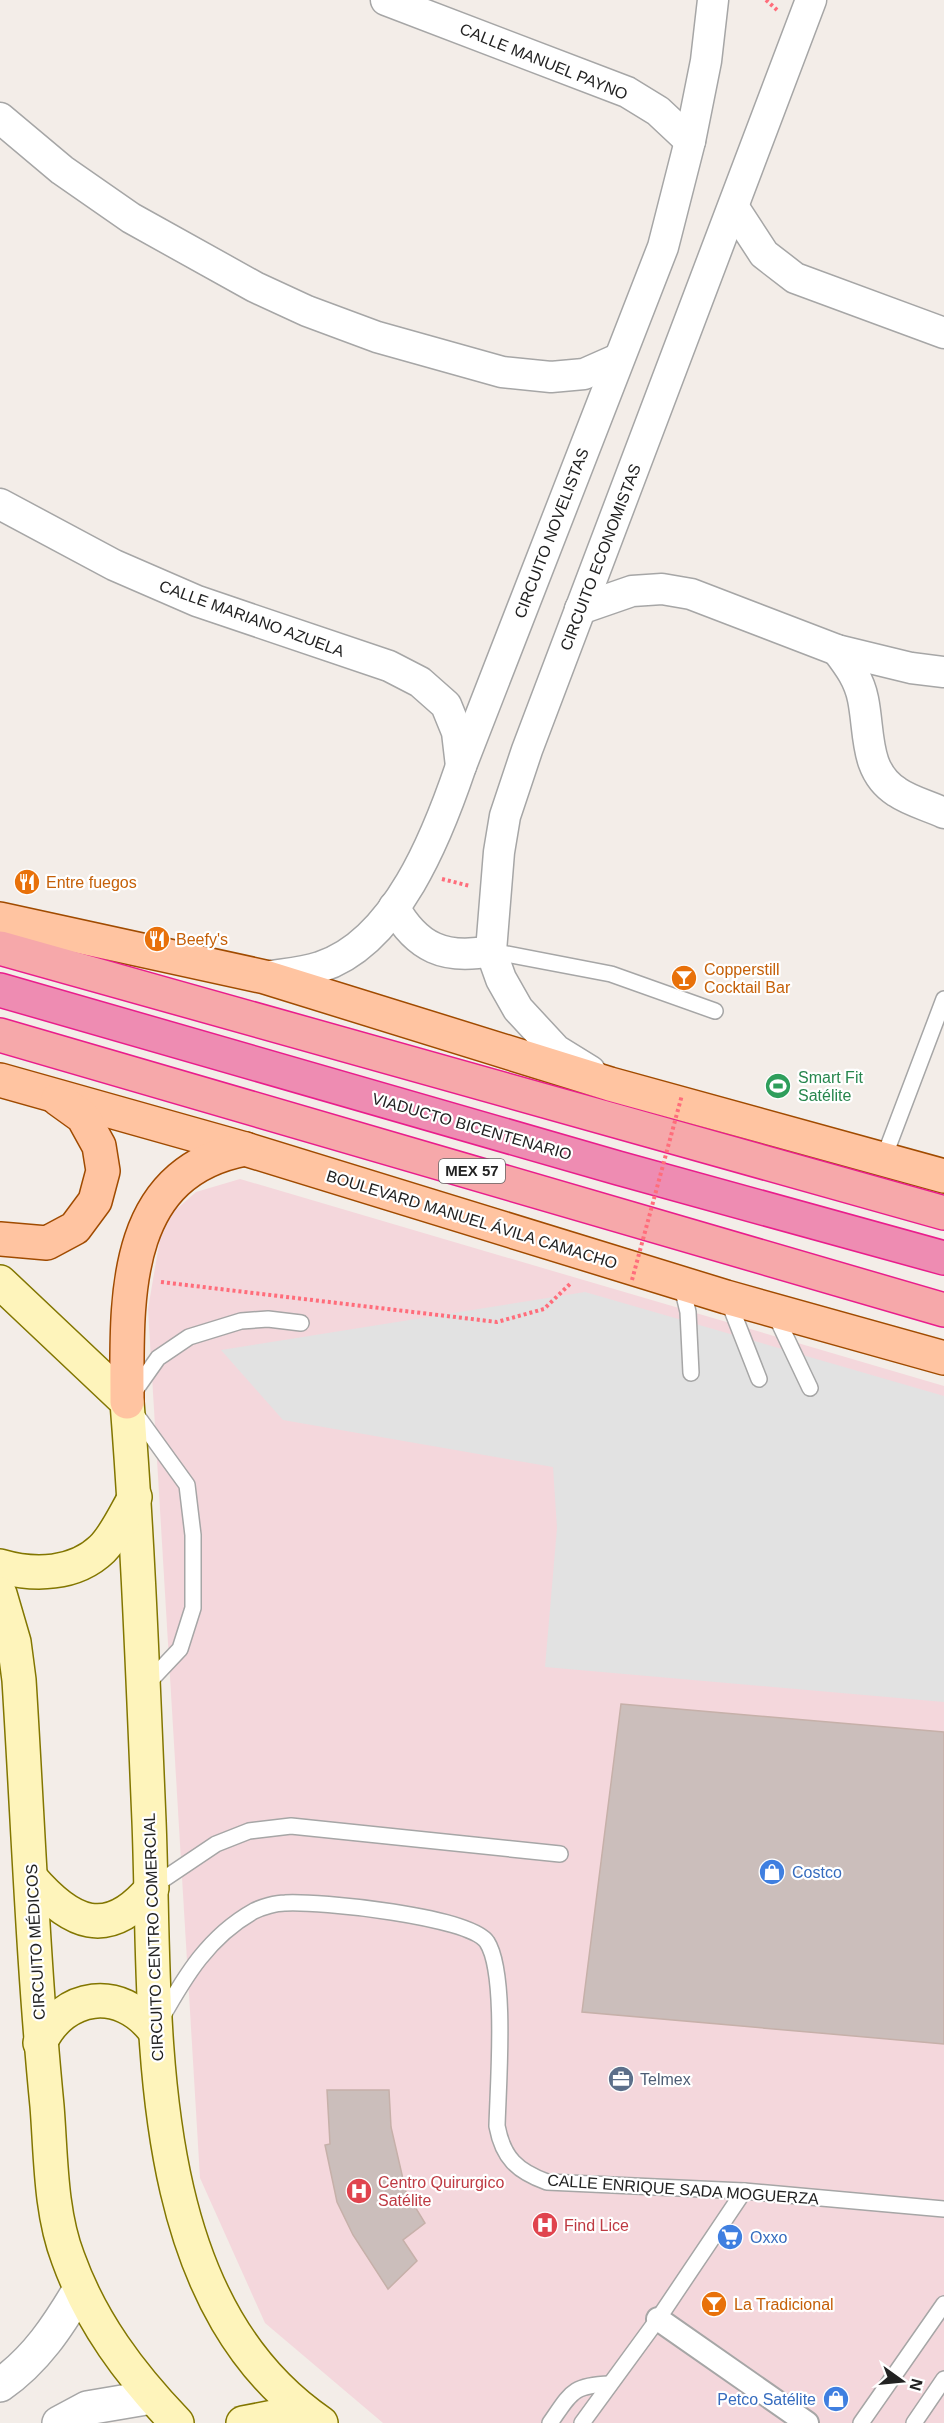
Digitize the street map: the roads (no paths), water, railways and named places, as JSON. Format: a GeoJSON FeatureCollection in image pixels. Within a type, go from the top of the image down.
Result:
{"type":"FeatureCollection","features":[{"type":"Feature","properties":{"kind":"highway"},"geometry":{"type":"LineString","coordinates":[[0,948],[944,1213]]}},
{"type":"Feature","properties":{"kind":"highway","name":"VIADUCTO BICENTENARIO"},"geometry":{"type":"LineString","coordinates":[[0,990],[618,1168],[944,1258]]}},
{"type":"Feature","properties":{"kind":"highway","name":"MEX 57"},"geometry":{"type":"LineString","coordinates":[[0,1035],[944,1310]]}},
{"type":"Feature","properties":{"kind":"main road"},"geometry":{"type":"LineString","coordinates":[[0,919],[265,976],[610,1084],[883,1160],[942,1169]]}},
{"type":"Feature","properties":{"kind":"main road","name":"BOULEVARD MANUEL ÁVILA CAMACHO"},"geometry":{"type":"LineString","coordinates":[[0,1080],[245,1149],[726,1297],[944,1358]]}},
{"type":"Feature","properties":{"kind":"main road"},"geometry":{"type":"LineString","coordinates":[[0,1239],[47,1243],[75,1228],[95,1201],[103,1171],[99,1146],[83,1117],[49,1093]]}},
{"type":"Feature","properties":{"kind":"main road"},"geometry":{"type":"LineString","coordinates":[[127,1402],[127,1307],[130,1279],[145,1226],[171,1188],[189,1172],[212,1158],[245,1149]]}},
{"type":"Feature","properties":{"kind":"main road"},"geometry":{"type":"LineString","coordinates":[[0,1282],[127,1402]]}},
{"type":"Feature","properties":{"kind":"main road","name":"CIRCUITO CENTRO COMERCIAL"},"geometry":{"type":"LineString","coordinates":[[127,1402],[135,1497],[152,1888],[154,2030],[163,2114],[176,2192],[197,2255],[223,2309],[245,2346],[267,2376],[313,2417]]}},
{"type":"Feature","properties":{"kind":"main road"},"geometry":{"type":"LineString","coordinates":[[0,1566],[46,1573],[84,1562],[102,1549],[135,1497]]}},
{"type":"Feature","properties":{"kind":"main road","name":"CIRCUITO MÉDICOS"},"geometry":{"type":"LineString","coordinates":[[0,1594],[14,1642],[19,1680],[40,2043],[58,2219],[67,2255],[80,2289],[111,2346],[152,2397],[177,2423]]}},
{"type":"Feature","properties":{"kind":"main road"},"geometry":{"type":"LineString","coordinates":[[31,1878],[51,1902],[67,1913],[98,1921],[115,1917],[131,1909],[152,1888]]}},
{"type":"Feature","properties":{"kind":"main road"},"geometry":{"type":"LineString","coordinates":[[40,2043],[54,2020],[64,2011],[92,2001],[121,2004],[136,2011],[154,2030]]}},
{"type":"Feature","properties":{"kind":"main road"},"geometry":{"type":"LineString","coordinates":[[243,2423],[313,2417]]}},
{"type":"Feature","properties":{"kind":"street","name":"CALLE MANUEL PAYNO"},"geometry":{"type":"LineString","coordinates":[[386,0],[627,92],[658,111],[690,141]]}},
{"type":"Feature","properties":{"kind":"street","name":"CIRCUITO NOVELISTAS"},"geometry":{"type":"LineString","coordinates":[[265,976],[320,967],[348,954],[371,934],[394,908],[444,814],[663,247],[690,141],[706,61],[713,0]]}},
{"type":"Feature","properties":{"kind":"street","name":"CIRCUITO ECONOMISTAS"},"geometry":{"type":"LineString","coordinates":[[610,1084],[556,1050],[518,1009],[501,979],[491,951],[505,816],[580,609],[811,0]]}},
{"type":"Feature","properties":{"kind":"street"},"geometry":{"type":"LineString","coordinates":[[0,117],[62,170],[130,218],[245,281],[307,311],[377,337],[502,372],[551,377],[584,374],[618,360]]}},
{"type":"Feature","properties":{"kind":"street"},"geometry":{"type":"LineString","coordinates":[[734,208],[764,254],[795,278],[944,333]]}},
{"type":"Feature","properties":{"kind":"street","name":"CALLE MARIANO AZUELA"},"geometry":{"type":"LineString","coordinates":[[0,504],[114,565],[197,601],[389,666],[420,682],[446,705],[457,732],[461,766]]}},
{"type":"Feature","properties":{"kind":"street"},"geometry":{"type":"LineString","coordinates":[[580,609],[632,591],[662,589],[691,594],[837,650],[911,668],[944,672]]}},
{"type":"Feature","properties":{"kind":"street"},"geometry":{"type":"LineString","coordinates":[[837,650],[855,673],[863,698],[870,753],[878,774],[897,792],[944,813]]}},
{"type":"Feature","properties":{"kind":"street"},"geometry":{"type":"LineString","coordinates":[[394,908],[407,930],[437,950],[464,954],[491,951]]}},
{"type":"Feature","properties":{"kind":"street"},"geometry":{"type":"LineString","coordinates":[[0,2385],[31,2360],[56,2330],[80,2289]]}},
{"type":"Feature","properties":{"kind":"street"},"geometry":{"type":"LineString","coordinates":[[658,2319],[807,2423]]}},
{"type":"Feature","properties":{"kind":"street"},"geometry":{"type":"LineString","coordinates":[[59,2423],[87,2408],[152,2397]]}},
{"type":"Feature","properties":{"kind":"lane"},"geometry":{"type":"LineString","coordinates":[[491,951],[611,974],[715,1011]]}},
{"type":"Feature","properties":{"kind":"lane"},"geometry":{"type":"LineString","coordinates":[[883,1160],[944,999]]}},
{"type":"Feature","properties":{"kind":"lane"},"geometry":{"type":"LineString","coordinates":[[681,1283],[688,1312],[691,1372]]}},
{"type":"Feature","properties":{"kind":"lane"},"geometry":{"type":"LineString","coordinates":[[726,1297],[741,1329],[759,1379]]}},
{"type":"Feature","properties":{"kind":"lane"},"geometry":{"type":"LineString","coordinates":[[773,1310],[810,1389]]}},
{"type":"Feature","properties":{"kind":"lane"},"geometry":{"type":"LineString","coordinates":[[143,1689],[180,1648],[187,1629],[193,1608],[193,1535],[187,1485],[127,1402],[158,1358],[189,1337],[217,1326],[241,1321],[268,1319],[301,1323]]}},
{"type":"Feature","properties":{"kind":"lane"},"geometry":{"type":"LineString","coordinates":[[152,1888],[216,1844],[249,1831],[291,1826],[560,1854]]}},
{"type":"Feature","properties":{"kind":"lane","name":"CALLE ENRIQUE SADA MOGUERZA"},"geometry":{"type":"LineString","coordinates":[[154,2030],[190,1969],[220,1936],[257,1910],[283,1903],[332,1905],[459,1925],[486,1940],[496,1959],[499,1989],[497,2126],[501,2147],[528,2175],[547,2182],[744,2191],[944,2209]]}},
{"type":"Feature","properties":{"kind":"lane"},"geometry":{"type":"LineString","coordinates":[[582,2423],[658,2319],[744,2191]]}},
{"type":"Feature","properties":{"kind":"lane"},"geometry":{"type":"LineString","coordinates":[[861,2423],[944,2304]]}},
{"type":"Feature","properties":{"kind":"lane"},"geometry":{"type":"LineString","coordinates":[[914,2423],[944,2379]]}},
{"type":"Feature","properties":{"kind":"lane"},"geometry":{"type":"LineString","coordinates":[[550,2423],[569,2395],[585,2384],[610,2384]]}},
{"type":"Feature","properties":{"kind":"place","name":"Entre fuegos"},"geometry":{"type":"Point","coordinates":[27,882]}},
{"type":"Feature","properties":{"kind":"place","name":"Beefy's"},"geometry":{"type":"Point","coordinates":[157,939]}},
{"type":"Feature","properties":{"kind":"place","name":"Copperstill Cocktail Bar"},"geometry":{"type":"Point","coordinates":[684,978]}},
{"type":"Feature","properties":{"kind":"place","name":"Smart Fit Satélite"},"geometry":{"type":"Point","coordinates":[778,1086]}},
{"type":"Feature","properties":{"kind":"place","name":"Costco"},"geometry":{"type":"Point","coordinates":[772,1872]}},
{"type":"Feature","properties":{"kind":"place","name":"Telmex"},"geometry":{"type":"Point","coordinates":[621,2079]}},
{"type":"Feature","properties":{"kind":"place","name":"Centro Quirurgico Satélite"},"geometry":{"type":"Point","coordinates":[359,2191]}},
{"type":"Feature","properties":{"kind":"place","name":"Find Lice"},"geometry":{"type":"Point","coordinates":[545,2225]}},
{"type":"Feature","properties":{"kind":"place","name":"Oxxo"},"geometry":{"type":"Point","coordinates":[730,2237]}},
{"type":"Feature","properties":{"kind":"place","name":"La Tradicional"},"geometry":{"type":"Point","coordinates":[714,2304]}},
{"type":"Feature","properties":{"kind":"place","name":"Petco Satélite"},"geometry":{"type":"Point","coordinates":[836,2399]}}]}
